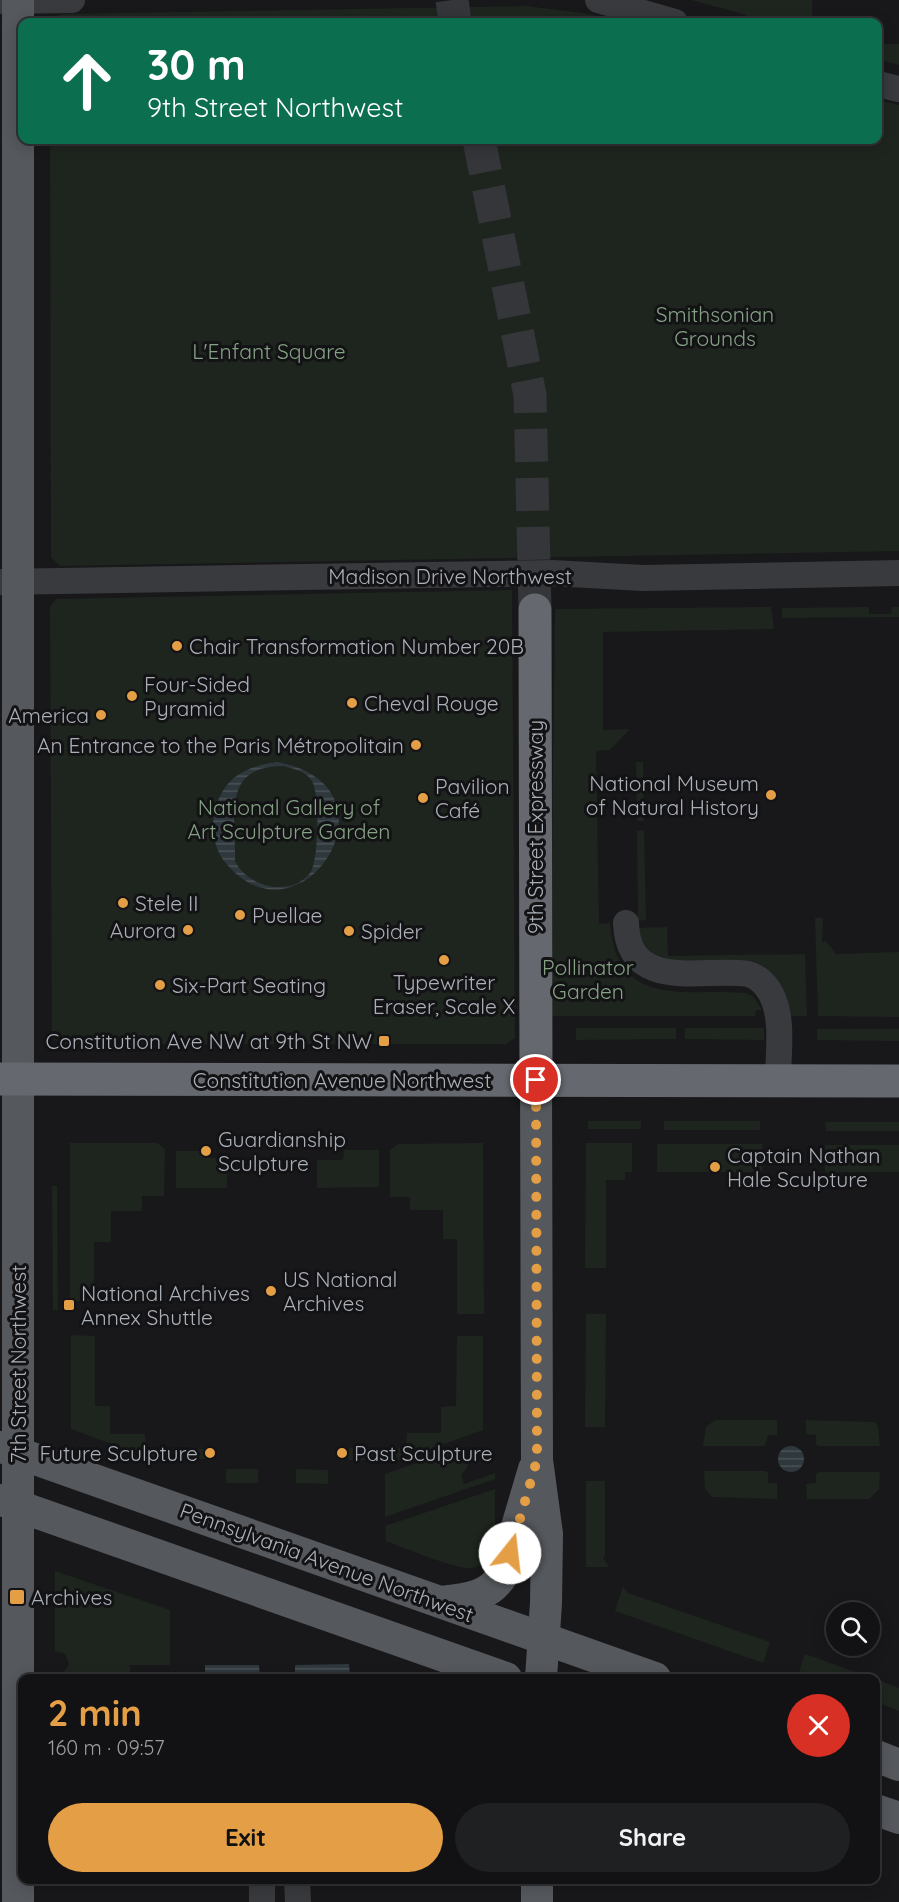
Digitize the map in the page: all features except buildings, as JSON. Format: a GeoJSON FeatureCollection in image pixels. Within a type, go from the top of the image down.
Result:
{"type":"FeatureCollection","features":[{"type":"Feature","properties":{"kind":"highway","name":"9th Street Expressway"},"geometry":{"type":"LineString","coordinates":[[535,610],[536,1080]]}},
{"type":"Feature","properties":{"kind":"highway","name":"Constitution Avenue Northwest"},"geometry":{"type":"LineString","coordinates":[[9,1079],[899,1081]]}},
{"type":"Feature","properties":{"kind":"main road","name":"7th Street Northwest"},"geometry":{"type":"LineString","coordinates":[[18,0],[18,285],[9,582],[9,1670],[18,1902]]}},
{"type":"Feature","properties":{"kind":"main road"},"geometry":{"type":"LineString","coordinates":[[536,1080],[537,1460],[547,1534],[540,1674]]}},
{"type":"Feature","properties":{"kind":"main road","name":"Pennsylvania Avenue Northwest"},"geometry":{"type":"LineString","coordinates":[[9,1450],[644,1674]]}},
{"type":"Feature","properties":{"kind":"main road"},"geometry":{"type":"LineString","coordinates":[[441,1602],[479,1595],[497,1585],[503,1574],[537,1460]]}},
{"type":"Feature","properties":{"kind":"main road"},"geometry":{"type":"LineString","coordinates":[[9,1503],[495,1674]]}},
{"type":"Feature","properties":{"kind":"main road"},"geometry":{"type":"LineString","coordinates":[[880,1758],[899,1765]]}},
{"type":"Feature","properties":{"kind":"main road"},"geometry":{"type":"LineString","coordinates":[[880,1811],[899,1818]]}},
{"type":"Feature","properties":{"kind":"main road"},"geometry":{"type":"LineString","coordinates":[[537,1884],[537,1902]]}},
{"type":"Feature","properties":{"kind":"street"},"geometry":{"type":"LineString","coordinates":[[0,2],[72,0]]}},
{"type":"Feature","properties":{"kind":"street"},"geometry":{"type":"LineString","coordinates":[[598,0],[661,18]]}},
{"type":"Feature","properties":{"kind":"street"},"geometry":{"type":"LineString","coordinates":[[882,85],[899,89]]}},
{"type":"Feature","properties":{"kind":"street","name":"Madison Drive Northwest"},"geometry":{"type":"LineString","coordinates":[[9,582],[540,573],[643,578],[899,573]]}},
{"type":"Feature","properties":{"kind":"street"},"geometry":{"type":"LineString","coordinates":[[626,924],[629,943],[639,958],[657,970],[677,975],[750,974],[763,982],[772,995],[777,1011],[777,1080]]}},
{"type":"Feature","properties":{"kind":"street"},"geometry":{"type":"LineString","coordinates":[[262,1884],[262,1902]]}},
{"type":"Feature","properties":{"kind":"street"},"geometry":{"type":"LineString","coordinates":[[297,1884],[298,1902]]}},
{"type":"Feature","properties":{"kind":"green space"},"geometry":{"type":"Polygon","coordinates":[[[691,0],[812,0],[812,18],[747,18],[746,15],[691,0]]]}},
{"type":"Feature","properties":{"kind":"green space"},"geometry":{"type":"Polygon","coordinates":[[[527,6],[607,18],[55,18],[66,14],[527,6]]]}},
{"type":"Feature","properties":{"kind":"green space"},"geometry":{"type":"Polygon","coordinates":[[[882,44],[899,44],[899,65],[882,60],[882,44]]]}},
{"type":"Feature","properties":{"kind":"green space"},"geometry":{"type":"Polygon","coordinates":[[[882,101],[899,105],[899,551],[60,566],[51,557],[50,144],[882,144],[882,101]]]}},
{"type":"Feature","properties":{"kind":"green space","name":"National Gallery of Art Sculpture Garden"},"geometry":{"type":"Polygon","coordinates":[[[512,590],[515,1038],[506,1044],[64,1044],[52,1038],[50,607],[56,599],[512,590]]]}},
{"type":"Feature","properties":{"kind":"green space","name":"Pollinator Garden"},"geometry":{"type":"Polygon","coordinates":[[[771,607],[774,629],[603,632],[603,730],[630,729],[610,750],[596,751],[599,924],[610,923],[615,951],[626,970],[640,982],[658,989],[678,992],[745,993],[753,996],[762,1010],[756,1010],[755,1016],[550,1016],[555,609],[771,607]]]}},
{"type":"Feature","properties":{"kind":"green space"},"geometry":{"type":"Polygon","coordinates":[[[869,607],[869,614],[891,614],[892,607],[899,607],[899,617],[782,618],[782,608],[869,607]]]}},
{"type":"Feature","properties":{"kind":"green space"},"geometry":{"type":"Polygon","coordinates":[[[636,762],[643,762],[644,821],[637,821],[636,762]]]}},
{"type":"Feature","properties":{"kind":"green space"},"geometry":{"type":"Polygon","coordinates":[[[644,830],[646,920],[638,921],[637,831],[644,830]]]}},
{"type":"Feature","properties":{"kind":"green space"},"geometry":{"type":"Polygon","coordinates":[[[815,918],[823,918],[822,942],[826,941],[836,954],[899,952],[899,1017],[818,1016],[815,918]]]}},
{"type":"Feature","properties":{"kind":"green space"},"geometry":{"type":"Polygon","coordinates":[[[667,927],[668,956],[805,954],[807,1016],[788,1016],[781,989],[656,957],[643,944],[638,928],[667,927]]]}},
{"type":"Feature","properties":{"kind":"green space"},"geometry":{"type":"Polygon","coordinates":[[[576,1028],[676,1028],[676,1039],[576,1040],[576,1028]]]}},
{"type":"Feature","properties":{"kind":"green space"},"geometry":{"type":"Polygon","coordinates":[[[685,1028],[764,1028],[764,1040],[685,1039],[685,1028]]]}},
{"type":"Feature","properties":{"kind":"green space"},"geometry":{"type":"Polygon","coordinates":[[[817,1029],[899,1029],[899,1041],[817,1040],[817,1029]]]}},
{"type":"Feature","properties":{"kind":"green space"},"geometry":{"type":"Polygon","coordinates":[[[588,1121],[641,1121],[641,1129],[588,1129],[588,1121]]]}},
{"type":"Feature","properties":{"kind":"green space"},"geometry":{"type":"Polygon","coordinates":[[[664,1121],[760,1121],[760,1130],[664,1130],[664,1121]]]}},
{"type":"Feature","properties":{"kind":"green space"},"geometry":{"type":"Polygon","coordinates":[[[825,1122],[899,1122],[899,1131],[826,1131],[825,1122]]]}},
{"type":"Feature","properties":{"kind":"green space"},"geometry":{"type":"Polygon","coordinates":[[[70,1143],[157,1143],[165,1149],[164,1196],[142,1196],[142,1211],[111,1211],[111,1242],[94,1242],[94,1301],[70,1301],[70,1143]]]}},
{"type":"Feature","properties":{"kind":"green space"},"geometry":{"type":"Polygon","coordinates":[[[483,1143],[484,1314],[457,1314],[457,1239],[443,1239],[443,1210],[410,1210],[410,1197],[390,1197],[390,1150],[398,1144],[483,1143]]]}},
{"type":"Feature","properties":{"kind":"green space"},"geometry":{"type":"Polygon","coordinates":[[[586,1143],[632,1143],[632,1172],[625,1172],[625,1180],[606,1180],[606,1268],[585,1268],[586,1143]]]}},
{"type":"Feature","properties":{"kind":"green space"},"geometry":{"type":"Polygon","coordinates":[[[657,1144],[762,1144],[762,1172],[657,1172],[657,1144]]]}},
{"type":"Feature","properties":{"kind":"green space"},"geometry":{"type":"Polygon","coordinates":[[[825,1145],[899,1145],[899,1172],[825,1172],[825,1145]]]}},
{"type":"Feature","properties":{"kind":"green space"},"geometry":{"type":"Polygon","coordinates":[[[344,1150],[379,1150],[379,1187],[317,1188],[317,1160],[343,1160],[344,1150]]]}},
{"type":"Feature","properties":{"kind":"green space"},"geometry":{"type":"Polygon","coordinates":[[[176,1151],[206,1151],[206,1158],[227,1158],[227,1188],[176,1188],[176,1151]]]}},
{"type":"Feature","properties":{"kind":"green space"},"geometry":{"type":"Polygon","coordinates":[[[52,1186],[57,1186],[58,1310],[53,1310],[52,1186]]]}},
{"type":"Feature","properties":{"kind":"green space"},"geometry":{"type":"Polygon","coordinates":[[[586,1314],[606,1314],[605,1427],[585,1427],[586,1314]]]}},
{"type":"Feature","properties":{"kind":"green space"},"geometry":{"type":"Polygon","coordinates":[[[71,1335],[95,1336],[95,1406],[110,1406],[110,1434],[145,1434],[146,1448],[205,1449],[205,1459],[152,1459],[71,1429],[71,1335]]]}},
{"type":"Feature","properties":{"kind":"green space"},"geometry":{"type":"Polygon","coordinates":[[[457,1336],[483,1336],[483,1430],[400,1460],[349,1460],[349,1448],[406,1448],[407,1433],[441,1433],[441,1407],[456,1406],[457,1336]]]}},
{"type":"Feature","properties":{"kind":"green space"},"geometry":{"type":"Polygon","coordinates":[[[715,1420],[777,1420],[777,1435],[768,1435],[765,1446],[703,1446],[706,1427],[715,1420]]]}},
{"type":"Feature","properties":{"kind":"green space"},"geometry":{"type":"Polygon","coordinates":[[[806,1420],[875,1422],[878,1427],[880,1446],[818,1446],[816,1435],[806,1434],[806,1420]]]}},
{"type":"Feature","properties":{"kind":"green space"},"geometry":{"type":"Polygon","coordinates":[[[460,1448],[468,1466],[461,1475],[464,1484],[495,1473],[495,1479],[385,1517],[385,1474],[460,1448]]]}},
{"type":"Feature","properties":{"kind":"green space"},"geometry":{"type":"Polygon","coordinates":[[[226,1469],[258,1469],[258,1483],[226,1483],[226,1469]]]}},
{"type":"Feature","properties":{"kind":"green space"},"geometry":{"type":"Polygon","coordinates":[[[296,1469],[328,1470],[328,1484],[296,1483],[296,1469]]]}},
{"type":"Feature","properties":{"kind":"green space"},"geometry":{"type":"Polygon","coordinates":[[[704,1471],[765,1471],[768,1473],[768,1483],[777,1483],[777,1499],[712,1497],[705,1489],[704,1471]]]}},
{"type":"Feature","properties":{"kind":"green space"},"geometry":{"type":"Polygon","coordinates":[[[819,1472],[880,1472],[879,1489],[869,1499],[807,1499],[806,1484],[816,1483],[816,1474],[819,1472]]]}},
{"type":"Feature","properties":{"kind":"green space"},"geometry":{"type":"Polygon","coordinates":[[[586,1481],[605,1481],[605,1555],[603,1558],[609,1567],[586,1567],[586,1481]]]}},
{"type":"Feature","properties":{"kind":"green space"},"geometry":{"type":"Polygon","coordinates":[[[495,1489],[495,1546],[486,1560],[476,1567],[464,1568],[429,1558],[386,1541],[385,1526],[495,1489]]]}},
{"type":"Feature","properties":{"kind":"green space"},"geometry":{"type":"Polygon","coordinates":[[[55,1571],[170,1610],[170,1665],[130,1665],[130,1674],[56,1674],[65,1671],[69,1664],[65,1654],[55,1651],[55,1571]]]}},
{"type":"Feature","properties":{"kind":"green space"},"geometry":{"type":"Polygon","coordinates":[[[623,1587],[628,1593],[770,1642],[763,1663],[615,1611],[623,1587]]]}},
{"type":"Feature","properties":{"kind":"green space"},"geometry":{"type":"Polygon","coordinates":[[[805,1654],[862,1674],[798,1674],[805,1654]]]}},
{"type":"Feature","properties":{"kind":"green space"},"geometry":{"type":"Polygon","coordinates":[[[880,1681],[899,1688],[899,1711],[880,1704],[880,1681]]]}},
{"type":"Feature","properties":{"kind":"shaded area"},"geometry":{"type":"Polygon","coordinates":[[[277,762],[316,777],[335,801],[338,829],[328,856],[309,878],[302,881],[313,866],[317,842],[315,788],[310,778],[304,773],[284,766],[264,768],[250,774],[241,784],[236,796],[234,811],[235,861],[241,870],[259,883],[281,887],[291,885],[283,889],[254,885],[224,861],[218,851],[213,827],[217,803],[229,783],[247,770],[277,762]]]}},
{"type":"Feature","properties":{"kind":"shaded area"},"geometry":{"type":"Polygon","coordinates":[[[791,1446],[800,1450],[804,1459],[800,1468],[791,1472],[782,1468],[778,1459],[782,1450],[791,1446]]]}},
{"type":"Feature","properties":{"kind":"shaded area"},"geometry":{"type":"Polygon","coordinates":[[[349,1664],[350,1674],[295,1674],[295,1665],[349,1664]]]}},
{"type":"Feature","properties":{"kind":"shaded area"},"geometry":{"type":"Polygon","coordinates":[[[205,1665],[259,1665],[260,1674],[205,1674],[205,1665]]]}},
{"type":"Feature","properties":{"kind":"tunnel"},"geometry":{"type":"LineString","coordinates":[[452,0],[454,18]]}},
{"type":"Feature","properties":{"kind":"tunnel"},"geometry":{"type":"LineString","coordinates":[[480,144],[530,395],[535,610]]}},
{"type":"Feature","properties":{"kind":"place","name":"Chair Transformation Number 20B"},"geometry":{"type":"Point","coordinates":[177,646]}},
{"type":"Feature","properties":{"kind":"place","name":"Four-Sided Pyramid"},"geometry":{"type":"Point","coordinates":[132,696]}},
{"type":"Feature","properties":{"kind":"place","name":"Cheval Rouge"},"geometry":{"type":"Point","coordinates":[352,703]}},
{"type":"Feature","properties":{"kind":"place","name":"America"},"geometry":{"type":"Point","coordinates":[101,715]}},
{"type":"Feature","properties":{"kind":"place","name":"An Entrance to the Paris Métropolitain"},"geometry":{"type":"Point","coordinates":[416,745]}},
{"type":"Feature","properties":{"kind":"place","name":"National Museum of Natural History"},"geometry":{"type":"Point","coordinates":[771,795]}},
{"type":"Feature","properties":{"kind":"place","name":"Pavilion Café"},"geometry":{"type":"Point","coordinates":[423,798]}},
{"type":"Feature","properties":{"kind":"place","name":"Stele II"},"geometry":{"type":"Point","coordinates":[123,903]}},
{"type":"Feature","properties":{"kind":"place","name":"Puellae"},"geometry":{"type":"Point","coordinates":[240,915]}},
{"type":"Feature","properties":{"kind":"place","name":"Aurora"},"geometry":{"type":"Point","coordinates":[188,930]}},
{"type":"Feature","properties":{"kind":"place","name":"Spider"},"geometry":{"type":"Point","coordinates":[349,931]}},
{"type":"Feature","properties":{"kind":"place","name":"Typewriter Eraser, Scale X"},"geometry":{"type":"Point","coordinates":[444,960]}},
{"type":"Feature","properties":{"kind":"place","name":"Six-Part Seating"},"geometry":{"type":"Point","coordinates":[160,985]}},
{"type":"Feature","properties":{"kind":"place","name":"Constitution Ave NW at 9th St NW"},"geometry":{"type":"Point","coordinates":[384,1041]}},
{"type":"Feature","properties":{"kind":"place","name":"Guardianship Sculpture"},"geometry":{"type":"Point","coordinates":[206,1151]}},
{"type":"Feature","properties":{"kind":"place","name":"Captain Nathan Hale Sculpture"},"geometry":{"type":"Point","coordinates":[715,1167]}},
{"type":"Feature","properties":{"kind":"place","name":"US National Archives"},"geometry":{"type":"Point","coordinates":[271,1291]}},
{"type":"Feature","properties":{"kind":"place","name":"National Archives Annex Shuttle"},"geometry":{"type":"Point","coordinates":[69,1305]}},
{"type":"Feature","properties":{"kind":"place","name":"Future Sculpture"},"geometry":{"type":"Point","coordinates":[210,1453]}},
{"type":"Feature","properties":{"kind":"place","name":"Past Sculpture"},"geometry":{"type":"Point","coordinates":[342,1453]}},
{"type":"Feature","properties":{"kind":"place","name":"Archives"},"geometry":{"type":"Point","coordinates":[17,1597]}},
{"type":"Feature","properties":{"kind":"route"},"geometry":{"type":"LineString","coordinates":[[510,1553],[537,1460],[536,1080]]}},
{"type":"Feature","properties":{"kind":"park label","name":"Smithsonian Grounds"},"geometry":{"type":"Point","coordinates":[715,326]}},
{"type":"Feature","properties":{"kind":"park label","name":"L'Enfant Square"},"geometry":{"type":"Point","coordinates":[269,351]}}]}
